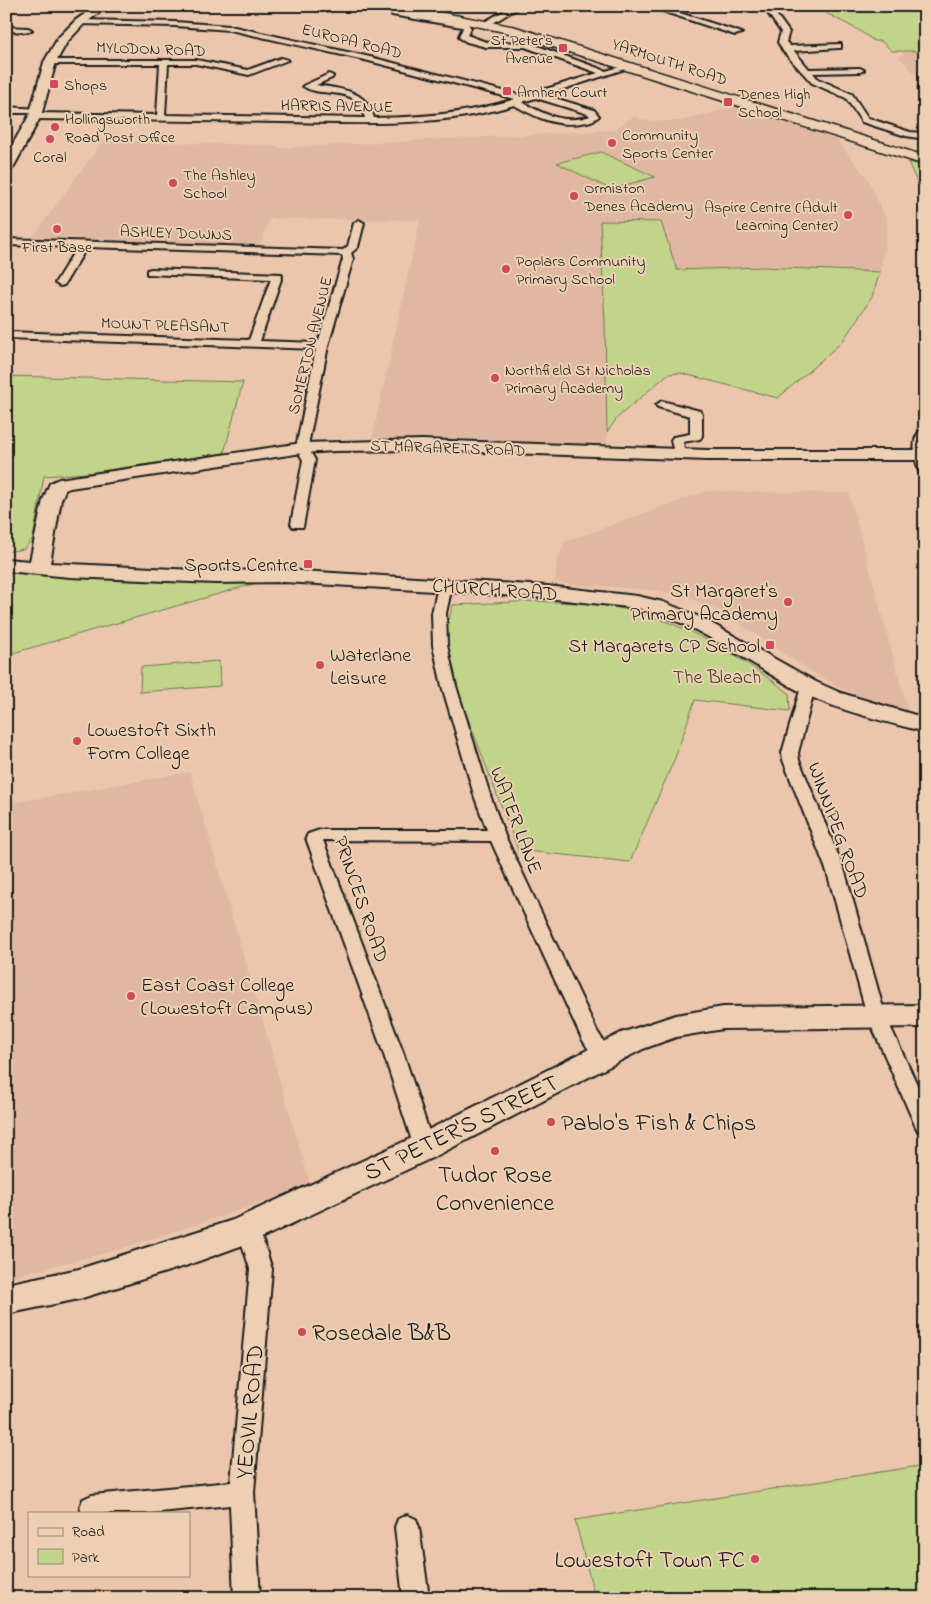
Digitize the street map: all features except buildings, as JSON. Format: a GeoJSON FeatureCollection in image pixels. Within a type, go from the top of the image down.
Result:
{"type":"FeatureCollection","features":[{"type":"Feature","properties":{"kind":"highway","name":"YARMOUTH ROAD"},"geometry":{"type":"LineString","coordinates":[[384,6],[485,24],[630,66],[925,161]]}},
{"type":"Feature","properties":{"kind":"main road","name":"ST PETER'S STREET"},"geometry":{"type":"LineString","coordinates":[[6,1299],[79,1284],[185,1252],[245,1230],[424,1148],[632,1041],[664,1028],[693,1021],[723,1018],[925,1016]]}},
{"type":"Feature","properties":{"kind":"street"},"geometry":{"type":"LineString","coordinates":[[6,168],[36,113],[50,62],[62,40],[80,22],[103,6]]}},
{"type":"Feature","properties":{"kind":"street"},"geometry":{"type":"LineString","coordinates":[[485,24],[518,6]]}},
{"type":"Feature","properties":{"kind":"street"},"geometry":{"type":"LineString","coordinates":[[650,6],[738,34]]}},
{"type":"Feature","properties":{"kind":"street"},"geometry":{"type":"LineString","coordinates":[[766,6],[785,32],[782,42],[786,49],[819,84],[850,96],[866,120],[909,134],[925,136]]}},
{"type":"Feature","properties":{"kind":"street","name":"YARMOUTH ROAD"},"geometry":{"type":"LineString","coordinates":[[401,9],[395,13],[464,25],[467,28],[463,36],[468,40],[489,45],[513,43],[526,45],[605,73]]}},
{"type":"Feature","properties":{"kind":"street","name":"EUROPA ROAD"},"geometry":{"type":"LineString","coordinates":[[80,22],[175,24],[230,28],[370,59],[524,99]]}},
{"type":"Feature","properties":{"kind":"street"},"geometry":{"type":"LineString","coordinates":[[6,29],[28,30]]}},
{"type":"Feature","properties":{"kind":"street"},"geometry":{"type":"LineString","coordinates":[[786,49],[838,46]]}},
{"type":"Feature","properties":{"kind":"street","name":"MYLODON ROAD"},"geometry":{"type":"LineString","coordinates":[[50,62],[196,62],[247,74],[284,60]]}},
{"type":"Feature","properties":{"kind":"street"},"geometry":{"type":"LineString","coordinates":[[162,118],[164,61]]}},
{"type":"Feature","properties":{"kind":"street","name":"HARRIS AVENUE"},"geometry":{"type":"LineString","coordinates":[[6,110],[162,118],[370,121],[433,119],[462,115],[515,102],[630,66]]}},
{"type":"Feature","properties":{"kind":"street"},"geometry":{"type":"LineString","coordinates":[[807,72],[860,70]]}},
{"type":"Feature","properties":{"kind":"street"},"geometry":{"type":"LineString","coordinates":[[328,76],[303,87],[347,94],[361,100],[367,108],[370,121]]}},
{"type":"Feature","properties":{"kind":"street"},"geometry":{"type":"LineString","coordinates":[[515,102],[556,123],[590,119],[595,116],[591,112],[536,95]]}},
{"type":"Feature","properties":{"kind":"street","name":"SOMERTON AVENUE"},"geometry":{"type":"LineString","coordinates":[[298,524],[309,460],[302,448],[322,346],[348,259],[345,253],[353,248],[360,223]]}},
{"type":"Feature","properties":{"kind":"street","name":"ASHLEY DOWNS"},"geometry":{"type":"LineString","coordinates":[[6,242],[336,251],[345,253]]}},
{"type":"Feature","properties":{"kind":"street"},"geometry":{"type":"LineString","coordinates":[[60,284],[84,244]]}},
{"type":"Feature","properties":{"kind":"street"},"geometry":{"type":"LineString","coordinates":[[151,272],[277,276],[253,344]]}},
{"type":"Feature","properties":{"kind":"street","name":"MOUNT PLEASANT"},"geometry":{"type":"LineString","coordinates":[[6,335],[322,346]]}},
{"type":"Feature","properties":{"kind":"street"},"geometry":{"type":"LineString","coordinates":[[662,405],[696,414],[696,436],[677,440],[679,455]]}},
{"type":"Feature","properties":{"kind":"street"},"geometry":{"type":"LineString","coordinates":[[923,461],[925,433]]}},
{"type":"Feature","properties":{"kind":"street","name":"ST MARGARETS ROAD"},"geometry":{"type":"LineString","coordinates":[[38,568],[52,500],[57,487],[66,483],[302,448],[422,445],[679,455],[923,461]]}},
{"type":"Feature","properties":{"kind":"street","name":"CHURCH ROAD"},"geometry":{"type":"LineString","coordinates":[[6,565],[70,571],[215,577],[284,576],[445,586],[591,596],[656,606],[695,622],[808,688],[834,698],[925,725]]}},
{"type":"Feature","properties":{"kind":"street","name":"WATER LANE"},"geometry":{"type":"LineString","coordinates":[[445,586],[439,613],[440,645],[452,694],[483,798],[497,836],[589,1034],[603,1056]]}},
{"type":"Feature","properties":{"kind":"street","name":"WINNIPEG ROAD"},"geometry":{"type":"LineString","coordinates":[[808,688],[790,753],[791,760],[836,872],[876,1015],[925,1125]]}},
{"type":"Feature","properties":{"kind":"street","name":"PRINCES ROAD"},"geometry":{"type":"LineString","coordinates":[[424,1148],[394,1055],[314,838],[320,835],[497,836]]}},
{"type":"Feature","properties":{"kind":"street","name":"YEOVIL ROAD"},"geometry":{"type":"LineString","coordinates":[[245,1230],[252,1241],[261,1269],[242,1492],[247,1598]]}},
{"type":"Feature","properties":{"kind":"street"},"geometry":{"type":"LineString","coordinates":[[92,1507],[242,1492]]}},
{"type":"Feature","properties":{"kind":"street"},"geometry":{"type":"LineString","coordinates":[[407,1527],[416,1598]]}},
{"type":"Feature","properties":{"kind":"shaded area"},"geometry":{"type":"Polygon","coordinates":[[[925,51],[925,84],[899,57],[903,54],[901,52],[925,51]]]}},
{"type":"Feature","properties":{"kind":"shaded area"},"geometry":{"type":"Polygon","coordinates":[[[740,105],[822,132],[839,142],[868,179],[888,226],[880,272],[762,267],[677,270],[661,222],[601,222],[607,446],[464,439],[372,438],[420,220],[269,219],[260,246],[88,241],[70,237],[61,239],[32,238],[103,141],[268,145],[280,148],[614,130],[634,116],[647,121],[680,121],[740,105]]]}},
{"type":"Feature","properties":{"kind":"shaded area","name":"St Margaret's Primary Academy"},"geometry":{"type":"Polygon","coordinates":[[[707,491],[849,493],[909,715],[840,688],[803,666],[714,607],[682,596],[651,590],[554,583],[557,562],[564,542],[707,491]]]}},
{"type":"Feature","properties":{"kind":"shaded area","name":"East Coast College (Lowestoft Campus)"},"geometry":{"type":"Polygon","coordinates":[[[190,772],[311,1187],[117,1250],[6,1278],[6,804],[190,772]]]}},
{"type":"Feature","properties":{"kind":"green space"},"geometry":{"type":"Polygon","coordinates":[[[813,6],[920,6],[925,11],[925,51],[892,51],[881,41],[874,41],[860,31],[813,6]]]}},
{"type":"Feature","properties":{"kind":"green space"},"geometry":{"type":"Polygon","coordinates":[[[601,152],[655,177],[610,189],[557,163],[601,152]]]}},
{"type":"Feature","properties":{"kind":"green space"},"geometry":{"type":"Polygon","coordinates":[[[908,162],[925,166],[925,200],[908,162]]]}},
{"type":"Feature","properties":{"kind":"green space"},"geometry":{"type":"Polygon","coordinates":[[[600,221],[661,222],[677,270],[762,267],[880,272],[872,297],[842,342],[778,398],[680,373],[668,374],[618,417],[607,432],[605,323],[600,221]]]}},
{"type":"Feature","properties":{"kind":"green space"},"geometry":{"type":"Polygon","coordinates":[[[6,376],[243,382],[224,453],[87,473],[44,476],[33,538],[24,549],[6,552],[6,376]]]}},
{"type":"Feature","properties":{"kind":"green space"},"geometry":{"type":"Polygon","coordinates":[[[6,571],[260,582],[6,655],[6,571]]]}},
{"type":"Feature","properties":{"kind":"green space","name":"The Bleach"},"geometry":{"type":"Polygon","coordinates":[[[535,601],[609,606],[665,621],[687,630],[730,653],[789,693],[790,711],[695,700],[675,758],[630,862],[518,850],[466,713],[447,655],[445,633],[453,605],[535,601]]]}},
{"type":"Feature","properties":{"kind":"green space"},"geometry":{"type":"Polygon","coordinates":[[[219,661],[220,686],[140,692],[141,667],[219,661]]]}},
{"type":"Feature","properties":{"kind":"green space","name":"Lowestoft Town FC"},"geometry":{"type":"Polygon","coordinates":[[[925,1465],[925,1598],[595,1598],[575,1520],[925,1465]]]}},
{"type":"Feature","properties":{"kind":"place","name":"St Peter's Avenue"},"geometry":{"type":"Point","coordinates":[563,48]}},
{"type":"Feature","properties":{"kind":"place","name":"Shops"},"geometry":{"type":"Point","coordinates":[54,84]}},
{"type":"Feature","properties":{"kind":"place","name":"Arnhem Court"},"geometry":{"type":"Point","coordinates":[507,91]}},
{"type":"Feature","properties":{"kind":"place","name":"Denes High School"},"geometry":{"type":"Point","coordinates":[728,102]}},
{"type":"Feature","properties":{"kind":"place","name":"Hollingsworth Road Post Office"},"geometry":{"type":"Point","coordinates":[55,127]}},
{"type":"Feature","properties":{"kind":"place","name":"Coral"},"geometry":{"type":"Point","coordinates":[50,139]}},
{"type":"Feature","properties":{"kind":"place","name":"Community Sports Center"},"geometry":{"type":"Point","coordinates":[612,143]}},
{"type":"Feature","properties":{"kind":"place","name":"The Ashley School"},"geometry":{"type":"Point","coordinates":[173,183]}},
{"type":"Feature","properties":{"kind":"place","name":"Ormiston Denes Academy"},"geometry":{"type":"Point","coordinates":[574,196]}},
{"type":"Feature","properties":{"kind":"place","name":"Aspire Centre (Adult Learning Center)"},"geometry":{"type":"Point","coordinates":[848,215]}},
{"type":"Feature","properties":{"kind":"place","name":"First Base"},"geometry":{"type":"Point","coordinates":[57,229]}},
{"type":"Feature","properties":{"kind":"place","name":"Poplars Community Primary School"},"geometry":{"type":"Point","coordinates":[506,269]}},
{"type":"Feature","properties":{"kind":"place","name":"Northfield St Nicholas Primary Academy"},"geometry":{"type":"Point","coordinates":[495,378]}},
{"type":"Feature","properties":{"kind":"place","name":"Sports Centre"},"geometry":{"type":"Point","coordinates":[308,564]}},
{"type":"Feature","properties":{"kind":"place","name":"St Margaret's Primary Academy"},"geometry":{"type":"Point","coordinates":[788,602]}},
{"type":"Feature","properties":{"kind":"place","name":"St Margarets CP School"},"geometry":{"type":"Point","coordinates":[770,645]}},
{"type":"Feature","properties":{"kind":"place","name":"Waterlane Leisure"},"geometry":{"type":"Point","coordinates":[320,665]}},
{"type":"Feature","properties":{"kind":"place","name":"Lowestoft Sixth Form College"},"geometry":{"type":"Point","coordinates":[77,741]}},
{"type":"Feature","properties":{"kind":"place","name":"East Coast College (Lowestoft Campus)"},"geometry":{"type":"Point","coordinates":[131,996]}},
{"type":"Feature","properties":{"kind":"place","name":"Pablo's Fish & Chips"},"geometry":{"type":"Point","coordinates":[551,1122]}},
{"type":"Feature","properties":{"kind":"place","name":"Tudor Rose Convenience"},"geometry":{"type":"Point","coordinates":[495,1151]}},
{"type":"Feature","properties":{"kind":"place","name":"Rosedale B&B"},"geometry":{"type":"Point","coordinates":[302,1332]}},
{"type":"Feature","properties":{"kind":"place","name":"Lowestoft Town FC"},"geometry":{"type":"Point","coordinates":[755,1559]}}]}
